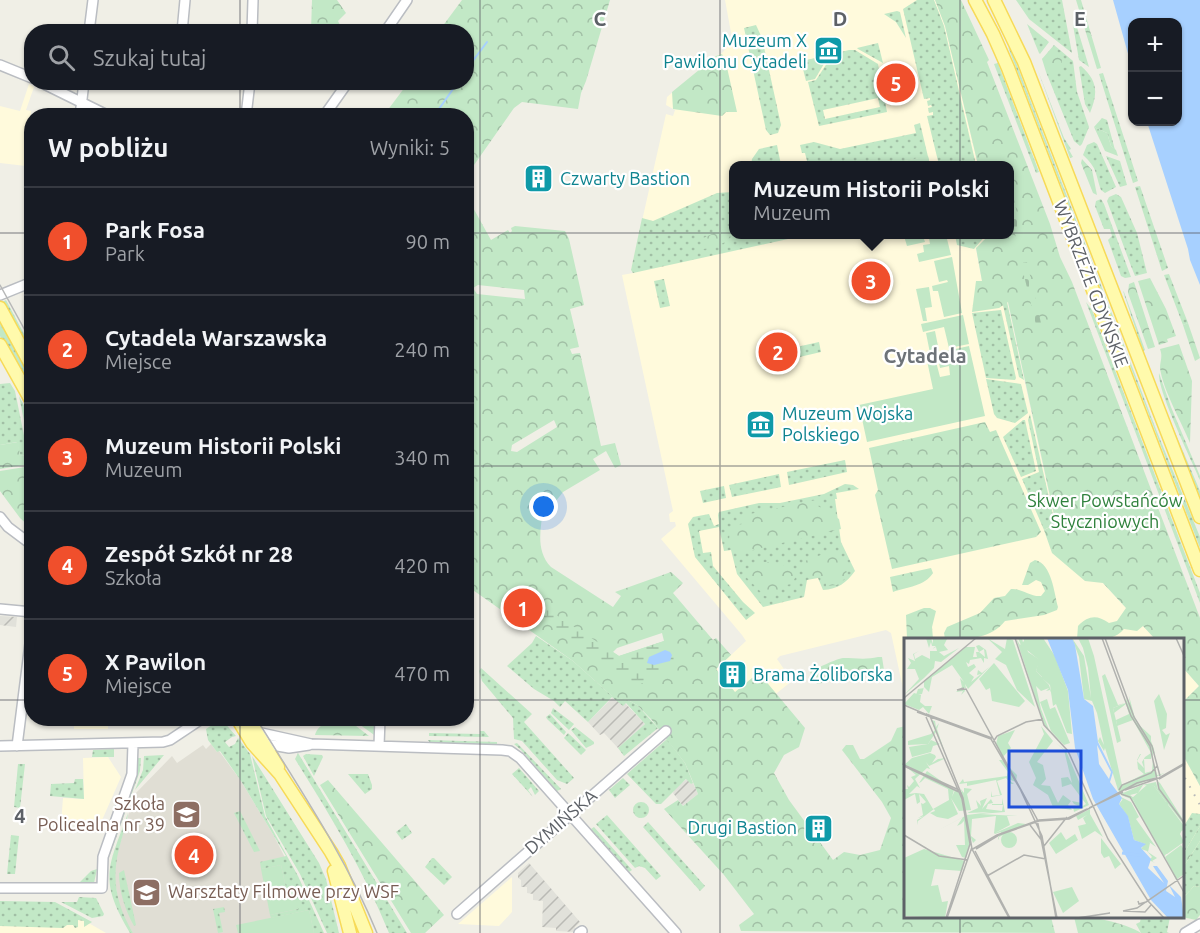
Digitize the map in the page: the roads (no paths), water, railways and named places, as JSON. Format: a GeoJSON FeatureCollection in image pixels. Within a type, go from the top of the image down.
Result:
{"type":"FeatureCollection","features":[{"type":"Feature","properties":{"kind":"main road","name":"WYBRZEŻE GDYŃSKIE"},"geometry":{"type":"LineString","coordinates":[[975,0],[993,34],[1014,84],[1200,570]]}},
{"type":"Feature","properties":{"kind":"main road","name":"WYBRZEŻE GDYŃSKIE"},"geometry":{"type":"LineString","coordinates":[[994,0],[1024,62],[1200,517]]}},
{"type":"Feature","properties":{"kind":"main road"},"geometry":{"type":"LineString","coordinates":[[0,308],[24,352]]}},
{"type":"Feature","properties":{"kind":"main road"},"geometry":{"type":"LineString","coordinates":[[0,345],[24,388]]}},
{"type":"Feature","properties":{"kind":"main road"},"geometry":{"type":"LineString","coordinates":[[245,726],[265,744],[280,774]]}},
{"type":"Feature","properties":{"kind":"main road"},"geometry":{"type":"LineString","coordinates":[[250,726],[262,756],[280,774],[339,866],[366,933]]}},
{"type":"Feature","properties":{"kind":"main road"},"geometry":{"type":"LineString","coordinates":[[313,826],[336,876],[350,933]]}},
{"type":"Feature","properties":{"kind":"street"},"geometry":{"type":"LineString","coordinates":[[90,24],[93,0]]}},
{"type":"Feature","properties":{"kind":"street"},"geometry":{"type":"LineString","coordinates":[[182,24],[184,0]]}},
{"type":"Feature","properties":{"kind":"street"},"geometry":{"type":"LineString","coordinates":[[252,24],[253,0]]}},
{"type":"Feature","properties":{"kind":"street"},"geometry":{"type":"LineString","coordinates":[[390,24],[407,0]]}},
{"type":"Feature","properties":{"kind":"street"},"geometry":{"type":"LineString","coordinates":[[0,65],[24,75]]}},
{"type":"Feature","properties":{"kind":"street"},"geometry":{"type":"LineString","coordinates":[[57,90],[94,108]]}},
{"type":"Feature","properties":{"kind":"street"},"geometry":{"type":"LineString","coordinates":[[81,108],[83,90]]}},
{"type":"Feature","properties":{"kind":"street"},"geometry":{"type":"LineString","coordinates":[[247,108],[249,90]]}},
{"type":"Feature","properties":{"kind":"street"},"geometry":{"type":"LineString","coordinates":[[330,108],[342,90]]}},
{"type":"Feature","properties":{"kind":"street"},"geometry":{"type":"LineString","coordinates":[[0,295],[24,285]]}},
{"type":"Feature","properties":{"kind":"street"},"geometry":{"type":"LineString","coordinates":[[0,517],[8,527],[24,539]]}},
{"type":"Feature","properties":{"kind":"street"},"geometry":{"type":"LineString","coordinates":[[0,609],[24,611]]}},
{"type":"Feature","properties":{"kind":"street"},"geometry":{"type":"LineString","coordinates":[[17,746],[24,691]]}},
{"type":"Feature","properties":{"kind":"street"},"geometry":{"type":"LineString","coordinates":[[0,746],[133,744],[166,741],[190,726]]}},
{"type":"Feature","properties":{"kind":"street"},"geometry":{"type":"LineString","coordinates":[[379,746],[380,726]]}},
{"type":"Feature","properties":{"kind":"street","name":"DYMIŃSKA"},"geometry":{"type":"LineString","coordinates":[[457,914],[666,731]]}},
{"type":"Feature","properties":{"kind":"street"},"geometry":{"type":"LineString","coordinates":[[253,734],[311,744],[510,751],[520,758],[676,933]]}},
{"type":"Feature","properties":{"kind":"street"},"geometry":{"type":"LineString","coordinates":[[0,888],[102,888],[103,857],[132,774],[133,744]]}},
{"type":"Feature","properties":{"kind":"street"},"geometry":{"type":"LineString","coordinates":[[265,744],[295,748],[311,744]]}},
{"type":"Feature","properties":{"kind":"street"},"geometry":{"type":"LineString","coordinates":[[1185,933],[1200,924]]}},
{"type":"Feature","properties":{"kind":"water"},"geometry":{"type":"Polygon","coordinates":[[[1113,0],[1200,0],[1200,285],[1148,126],[1182,126],[1182,18],[1128,18],[1128,54],[1113,0]]]}},
{"type":"Feature","properties":{"kind":"water"},"geometry":{"type":"Polygon","coordinates":[[[665,650],[672,655],[670,661],[654,665],[647,663],[649,657],[665,650]]]}},
{"type":"Feature","properties":{"kind":"waterway"},"geometry":{"type":"LineString","coordinates":[[474,59],[487,42]]}},
{"type":"Feature","properties":{"kind":"waterway"},"geometry":{"type":"LineString","coordinates":[[440,108],[452,90]]}},
{"type":"Feature","properties":{"kind":"tram line"},"geometry":{"type":"LineString","coordinates":[[0,285],[24,328]]}},
{"type":"Feature","properties":{"kind":"tram line"},"geometry":{"type":"LineString","coordinates":[[261,726],[336,850],[377,933]]}},
{"type":"Feature","properties":{"kind":"railway"},"geometry":{"type":"LineString","coordinates":[[1185,778],[1200,805]]}},
{"type":"Feature","properties":{"kind":"place","name":"Muzeum X Pawilonu Cytadeli"},"geometry":{"type":"Point","coordinates":[828,51]}},
{"type":"Feature","properties":{"kind":"place","name":"X Pawilon"},"geometry":{"type":"Point","coordinates":[896,83]}},
{"type":"Feature","properties":{"kind":"place","name":"Czwarty Bastion"},"geometry":{"type":"Point","coordinates":[539,179]}},
{"type":"Feature","properties":{"kind":"place","name":"Muzeum Historii Polski"},"geometry":{"type":"Point","coordinates":[871,281]}},
{"type":"Feature","properties":{"kind":"place","name":"Cytadela Warszawska"},"geometry":{"type":"Point","coordinates":[778,352]}},
{"type":"Feature","properties":{"kind":"place","name":"Muzeum Wojska Polskiego"},"geometry":{"type":"Point","coordinates":[761,424]}},
{"type":"Feature","properties":{"kind":"place","name":"Park Fosa"},"geometry":{"type":"Point","coordinates":[523,608]}},
{"type":"Feature","properties":{"kind":"place","name":"Brama Żoliborska"},"geometry":{"type":"Point","coordinates":[732,675]}},
{"type":"Feature","properties":{"kind":"place","name":"Szkoła Policealna nr 39"},"geometry":{"type":"Point","coordinates":[186,814]}},
{"type":"Feature","properties":{"kind":"place","name":"Drugi Bastion"},"geometry":{"type":"Point","coordinates":[818,828]}},
{"type":"Feature","properties":{"kind":"place","name":"Zespół Szkół nr 28"},"geometry":{"type":"Point","coordinates":[194,855]}},
{"type":"Feature","properties":{"kind":"place","name":"Warsztaty Filmowe przy WSF"},"geometry":{"type":"Point","coordinates":[147,892]}},
{"type":"Feature","properties":{"kind":"district","name":"Cytadela"},"geometry":{"type":"Point","coordinates":[925,356]}},
{"type":"Feature","properties":{"kind":"park label","name":"Skwer Powstańców Styczniowych"},"geometry":{"type":"Point","coordinates":[1105,511]}}]}
